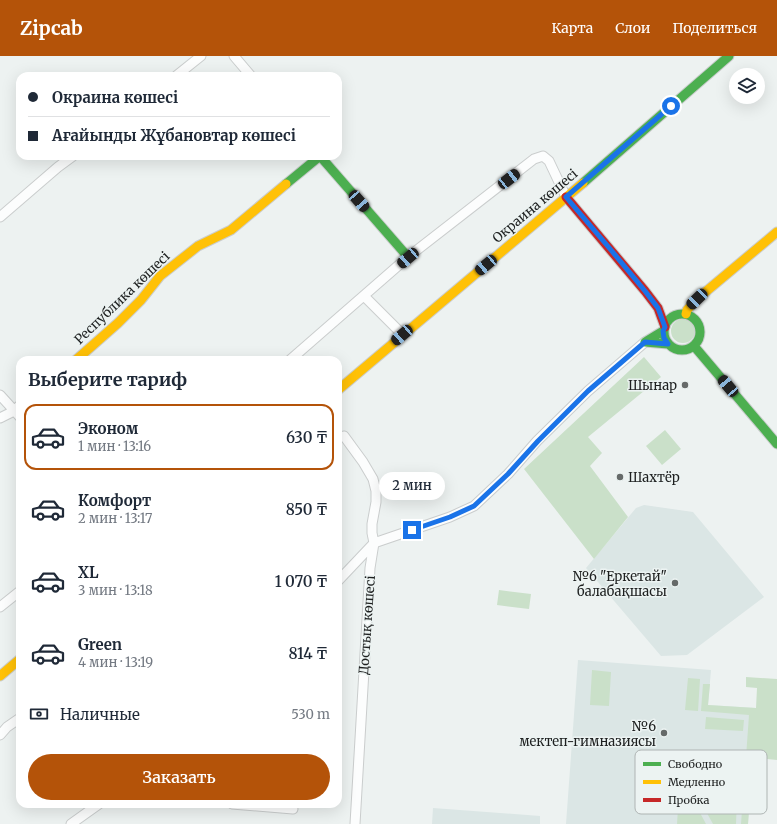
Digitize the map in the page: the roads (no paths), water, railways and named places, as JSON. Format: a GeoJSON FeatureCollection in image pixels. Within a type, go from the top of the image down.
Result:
{"type":"FeatureCollection","features":[{"type":"Feature","properties":{"kind":"street"},"geometry":{"type":"LineString","coordinates":[[181,72],[201,56]]}},
{"type":"Feature","properties":{"kind":"street"},"geometry":{"type":"LineString","coordinates":[[234,56],[248,72]]}},
{"type":"Feature","properties":{"kind":"street","name":"Окраина көшесі"},"geometry":{"type":"LineString","coordinates":[[342,387],[730,56]]}},
{"type":"Feature","properties":{"kind":"street"},"geometry":{"type":"LineString","coordinates":[[295,356],[408,258],[534,160],[543,156],[549,161],[566,197],[658,308],[664,329],[664,338],[668,344],[678,350],[684,351],[689,349],[698,341],[701,334],[700,326],[696,319],[686,314],[672,316],[668,320],[664,329],[645,342],[588,391],[538,441],[508,474],[474,506],[450,517],[374,543],[342,577]]}},
{"type":"Feature","properties":{"kind":"street"},"geometry":{"type":"LineString","coordinates":[[0,217],[68,160]]}},
{"type":"Feature","properties":{"kind":"street","name":"Республика көшесі"},"geometry":{"type":"LineString","coordinates":[[81,356],[118,323],[141,300],[160,276],[198,246],[231,230],[315,160]]}},
{"type":"Feature","properties":{"kind":"street","name":"Республика көшесі"},"geometry":{"type":"LineString","coordinates":[[323,160],[408,258]]}},
{"type":"Feature","properties":{"kind":"street"},"geometry":{"type":"LineString","coordinates":[[686,314],[686,310],[697,299],[777,232]]}},
{"type":"Feature","properties":{"kind":"street"},"geometry":{"type":"LineString","coordinates":[[364,296],[402,335]]}},
{"type":"Feature","properties":{"kind":"street"},"geometry":{"type":"LineString","coordinates":[[658,308],[672,316]]}},
{"type":"Feature","properties":{"kind":"street"},"geometry":{"type":"LineString","coordinates":[[645,342],[668,344]]}},
{"type":"Feature","properties":{"kind":"street"},"geometry":{"type":"LineString","coordinates":[[694,346],[777,444]]}},
{"type":"Feature","properties":{"kind":"street"},"geometry":{"type":"LineString","coordinates":[[0,395],[16,409]]}},
{"type":"Feature","properties":{"kind":"street"},"geometry":{"type":"LineString","coordinates":[[0,418],[16,412]]}},
{"type":"Feature","properties":{"kind":"street","name":"Достық көшесі"},"geometry":{"type":"LineString","coordinates":[[342,437],[362,462],[373,479],[376,491],[376,502],[372,524],[374,543],[370,583],[355,824]]}},
{"type":"Feature","properties":{"kind":"street"},"geometry":{"type":"LineString","coordinates":[[0,607],[16,594]]}},
{"type":"Feature","properties":{"kind":"street"},"geometry":{"type":"LineString","coordinates":[[0,676],[16,662]]}},
{"type":"Feature","properties":{"kind":"street"},"geometry":{"type":"LineString","coordinates":[[0,734],[16,721]]}},
{"type":"Feature","properties":{"kind":"street"},"geometry":{"type":"LineString","coordinates":[[71,824],[93,808]]}},
{"type":"Feature","properties":{"kind":"street"},"geometry":{"type":"LineString","coordinates":[[281,808],[293,809]]}},
{"type":"Feature","properties":{"kind":"place","name":"Шынар"},"geometry":{"type":"Point","coordinates":[685,385]}},
{"type":"Feature","properties":{"kind":"place","name":"Шахтёр"},"geometry":{"type":"Point","coordinates":[620,477]}},
{"type":"Feature","properties":{"kind":"place","name":"№6 \"Еркетай\" балабақшасы"},"geometry":{"type":"Point","coordinates":[675,583]}},
{"type":"Feature","properties":{"kind":"place","name":"№6 мектеп-гимназиясы"},"geometry":{"type":"Point","coordinates":[664,733]}}]}
